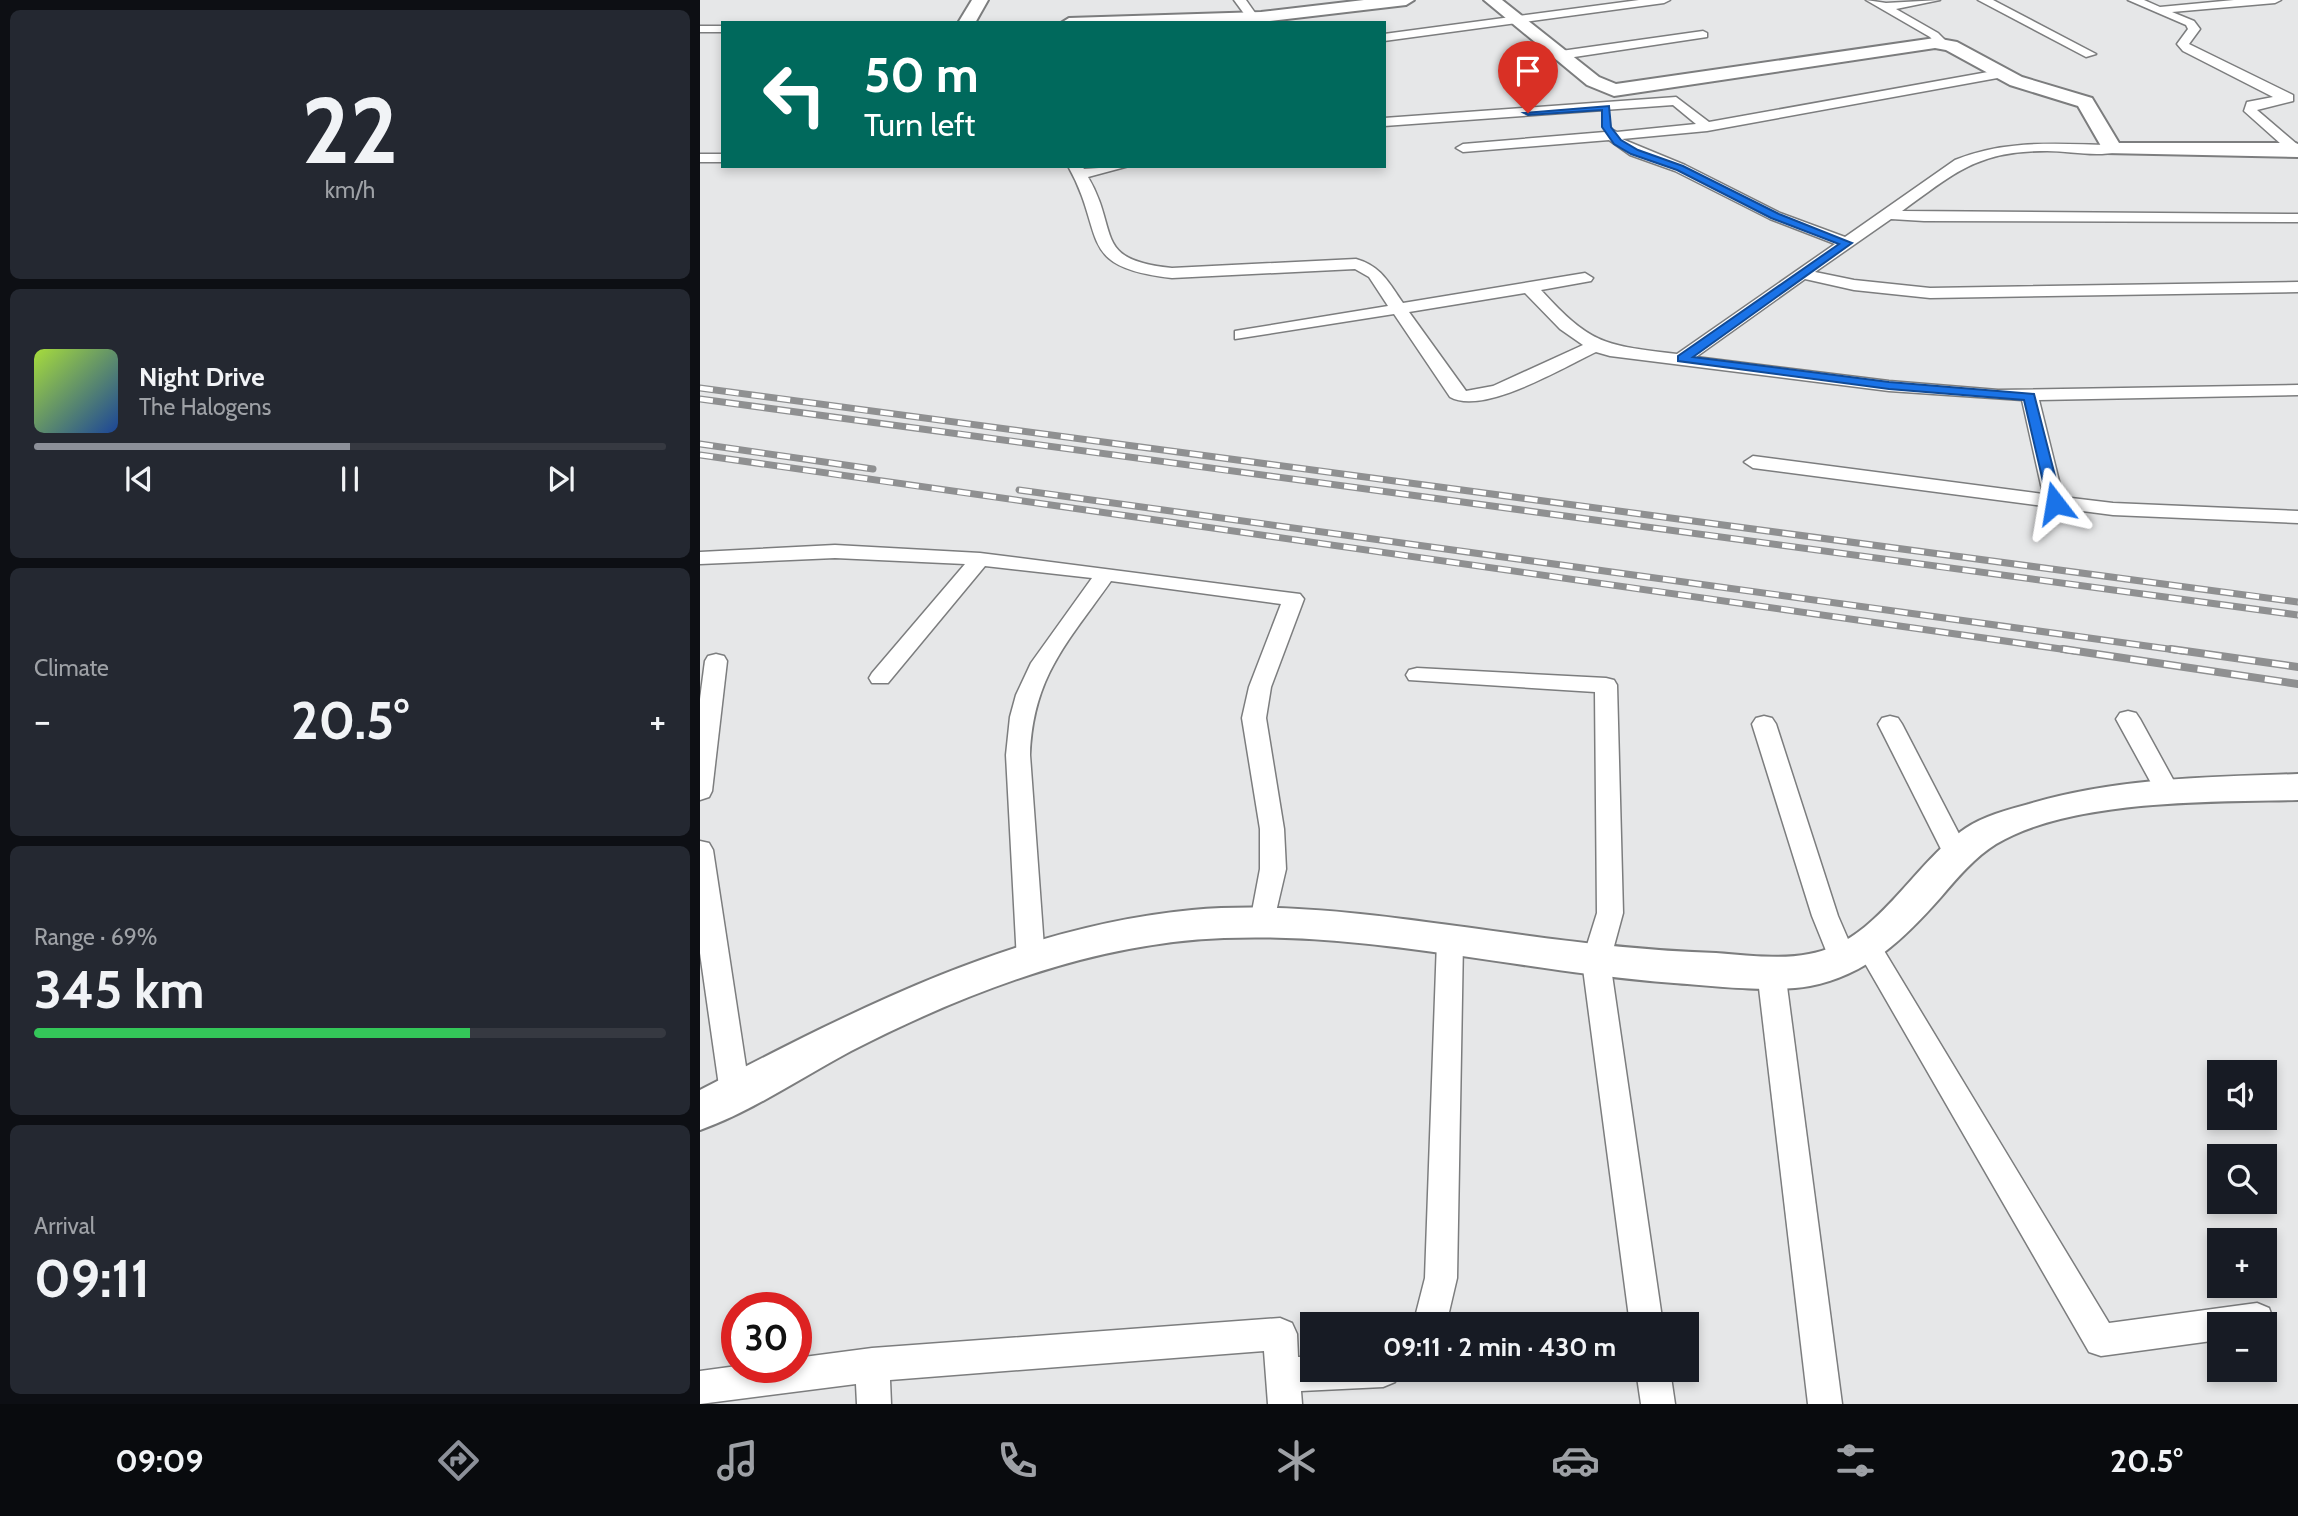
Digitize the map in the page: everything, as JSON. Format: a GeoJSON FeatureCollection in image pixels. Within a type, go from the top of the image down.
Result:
{"type":"FeatureCollection","features":[{"type":"Feature","properties":{"kind":"street"},"geometry":{"type":"LineString","coordinates":[[967,21],[980,0]]}},
{"type":"Feature","properties":{"kind":"street"},"geometry":{"type":"LineString","coordinates":[[1240,0],[1252,18]]}},
{"type":"Feature","properties":{"kind":"street"},"geometry":{"type":"LineString","coordinates":[[1142,21],[1252,18],[1406,0]]}},
{"type":"Feature","properties":{"kind":"street"},"geometry":{"type":"LineString","coordinates":[[1492,0],[1593,81],[1620,91],[1922,44],[1943,44]]}},
{"type":"Feature","properties":{"kind":"street"},"geometry":{"type":"LineString","coordinates":[[1386,38],[1664,0]]}},
{"type":"Feature","properties":{"kind":"street"},"geometry":{"type":"LineString","coordinates":[[1872,0],[1934,35],[1943,44],[1999,74],[2085,102],[2112,149]]}},
{"type":"Feature","properties":{"kind":"street"},"geometry":{"type":"LineString","coordinates":[[1885,7],[1934,0]]}},
{"type":"Feature","properties":{"kind":"street"},"geometry":{"type":"LineString","coordinates":[[1984,0],[2090,54]]}},
{"type":"Feature","properties":{"kind":"street"},"geometry":{"type":"LineString","coordinates":[[2134,0],[2190,23],[2194,29],[2183,44],[2187,48],[2291,98]]}},
{"type":"Feature","properties":{"kind":"street"},"geometry":{"type":"LineString","coordinates":[[2161,9],[2275,0]]}},
{"type":"Feature","properties":{"kind":"street"},"geometry":{"type":"LineString","coordinates":[[700,29],[721,29]]}},
{"type":"Feature","properties":{"kind":"street"},"geometry":{"type":"LineString","coordinates":[[1561,55],[1703,35]]}},
{"type":"Feature","properties":{"kind":"street"},"geometry":{"type":"LineString","coordinates":[[1463,148],[1707,127],[1999,74]]}},
{"type":"Feature","properties":{"kind":"street"},"geometry":{"type":"LineString","coordinates":[[1606,107],[1619,100],[1620,91]]}},
{"type":"Feature","properties":{"kind":"street"},"geometry":{"type":"LineString","coordinates":[[2291,98],[2252,105],[2250,111],[2297,150]]}},
{"type":"Feature","properties":{"kind":"street"},"geometry":{"type":"LineString","coordinates":[[1386,122],[1676,101],[1707,127]]}},
{"type":"Feature","properties":{"kind":"street"},"geometry":{"type":"LineString","coordinates":[[1606,107],[1607,127],[1613,136],[1634,152],[1680,168],[1775,216],[1847,243]]}},
{"type":"Feature","properties":{"kind":"street"},"geometry":{"type":"LineString","coordinates":[[1682,359],[1978,154],[2008,149],[2297,150]]}},
{"type":"Feature","properties":{"kind":"street"},"geometry":{"type":"LineString","coordinates":[[700,158],[721,158]]}},
{"type":"Feature","properties":{"kind":"street"},"geometry":{"type":"LineString","coordinates":[[1100,168],[1078,170],[1104,246],[1112,258],[1125,266],[1146,272],[1172,273],[1356,264],[1366,267],[1375,274],[1450,385],[1463,397],[1497,391],[1595,346]]}},
{"type":"Feature","properties":{"kind":"street"},"geometry":{"type":"LineString","coordinates":[[1888,214],[1951,217],[2298,218]]}},
{"type":"Feature","properties":{"kind":"street"},"geometry":{"type":"LineString","coordinates":[[1802,274],[1854,285],[1930,293],[2298,287]]}},
{"type":"Feature","properties":{"kind":"street"},"geometry":{"type":"LineString","coordinates":[[1241,335],[1586,278]]}},
{"type":"Feature","properties":{"kind":"street"},"geometry":{"type":"LineString","coordinates":[[1529,287],[1574,334],[1595,346],[1682,359],[1889,386],[2030,397],[2298,390]]}},
{"type":"Feature","properties":{"kind":"street"},"geometry":{"type":"LineString","coordinates":[[2030,397],[2055,503]]}},
{"type":"Feature","properties":{"kind":"street"},"geometry":{"type":"LineString","coordinates":[[1753,462],[2055,503],[2178,514],[2298,517]]}},
{"type":"Feature","properties":{"kind":"street"},"geometry":{"type":"LineString","coordinates":[[700,558],[786,552],[880,552],[980,559],[1293,599],[1260,687],[1254,718],[1272,829],[1273,869],[1263,922]]}},
{"type":"Feature","properties":{"kind":"street"},"geometry":{"type":"LineString","coordinates":[[880,678],[980,559]]}},
{"type":"Feature","properties":{"kind":"street"},"geometry":{"type":"LineString","coordinates":[[1031,961],[1018,755],[1021,721],[1027,695],[1041,667],[1105,575]]}},
{"type":"Feature","properties":{"kind":"street"},"geometry":{"type":"LineString","coordinates":[[700,792],[716,662]]}},
{"type":"Feature","properties":{"kind":"street"},"geometry":{"type":"LineString","coordinates":[[1417,675],[1606,685],[1610,913],[1596,961],[1645,1312]]}},
{"type":"Feature","properties":{"kind":"street"},"geometry":{"type":"LineString","coordinates":[[2128,719],[2168,792]]}},
{"type":"Feature","properties":{"kind":"street"},"geometry":{"type":"LineString","coordinates":[[1764,723],[1825,916],[1856,953],[2101,1340],[2207,1326]]}},
{"type":"Feature","properties":{"kind":"street"},"geometry":{"type":"LineString","coordinates":[[1889,724],[1958,857]]}},
{"type":"Feature","properties":{"kind":"street"},"geometry":{"type":"LineString","coordinates":[[700,1111],[898,1009],[1069,948],[1159,929],[1263,922],[1450,940],[1596,961],[1705,969],[1805,971],[1831,966],[1856,953],[1902,913],[1975,841],[2004,825],[2039,814],[2136,793],[2298,787]]}},
{"type":"Feature","properties":{"kind":"street"},"geometry":{"type":"LineString","coordinates":[[700,850],[702,879],[736,1093]]}},
{"type":"Feature","properties":{"kind":"street"},"geometry":{"type":"LineString","coordinates":[[1432,1312],[1441,1278],[1450,940]]}},
{"type":"Feature","properties":{"kind":"street"},"geometry":{"type":"LineString","coordinates":[[1771,971],[1825,1404]]}},
{"type":"Feature","properties":{"kind":"street"},"geometry":{"type":"LineString","coordinates":[[700,1388],[872,1366],[1280,1334],[1284,1389],[1320,1382]]}},
{"type":"Feature","properties":{"kind":"street"},"geometry":{"type":"LineString","coordinates":[[872,1366],[874,1404]]}},
{"type":"Feature","properties":{"kind":"street"},"geometry":{"type":"LineString","coordinates":[[1655,1382],[1658,1404]]}},
{"type":"Feature","properties":{"kind":"railway"},"geometry":{"type":"LineString","coordinates":[[700,388],[2298,602]]}},
{"type":"Feature","properties":{"kind":"railway"},"geometry":{"type":"LineString","coordinates":[[700,399],[2298,615]]}},
{"type":"Feature","properties":{"kind":"railway"},"geometry":{"type":"LineString","coordinates":[[700,444],[873,469]]}},
{"type":"Feature","properties":{"kind":"railway"},"geometry":{"type":"LineString","coordinates":[[700,455],[2075,651]]}},
{"type":"Feature","properties":{"kind":"railway"},"geometry":{"type":"LineString","coordinates":[[1019,490],[2183,651]]}},
{"type":"Feature","properties":{"kind":"railway"},"geometry":{"type":"LineString","coordinates":[[2063,649],[2298,684]]}},
{"type":"Feature","properties":{"kind":"railway"},"geometry":{"type":"LineString","coordinates":[[2171,649],[2298,667]]}},
{"type":"Feature","properties":{"kind":"route"},"geometry":{"type":"LineString","coordinates":[[1528,113],[1606,107],[1607,127],[1617,142],[1634,152],[1709,181],[1732,196],[1775,216],[1847,243],[1682,359],[1889,386],[2030,397],[2055,503]]}}]}
